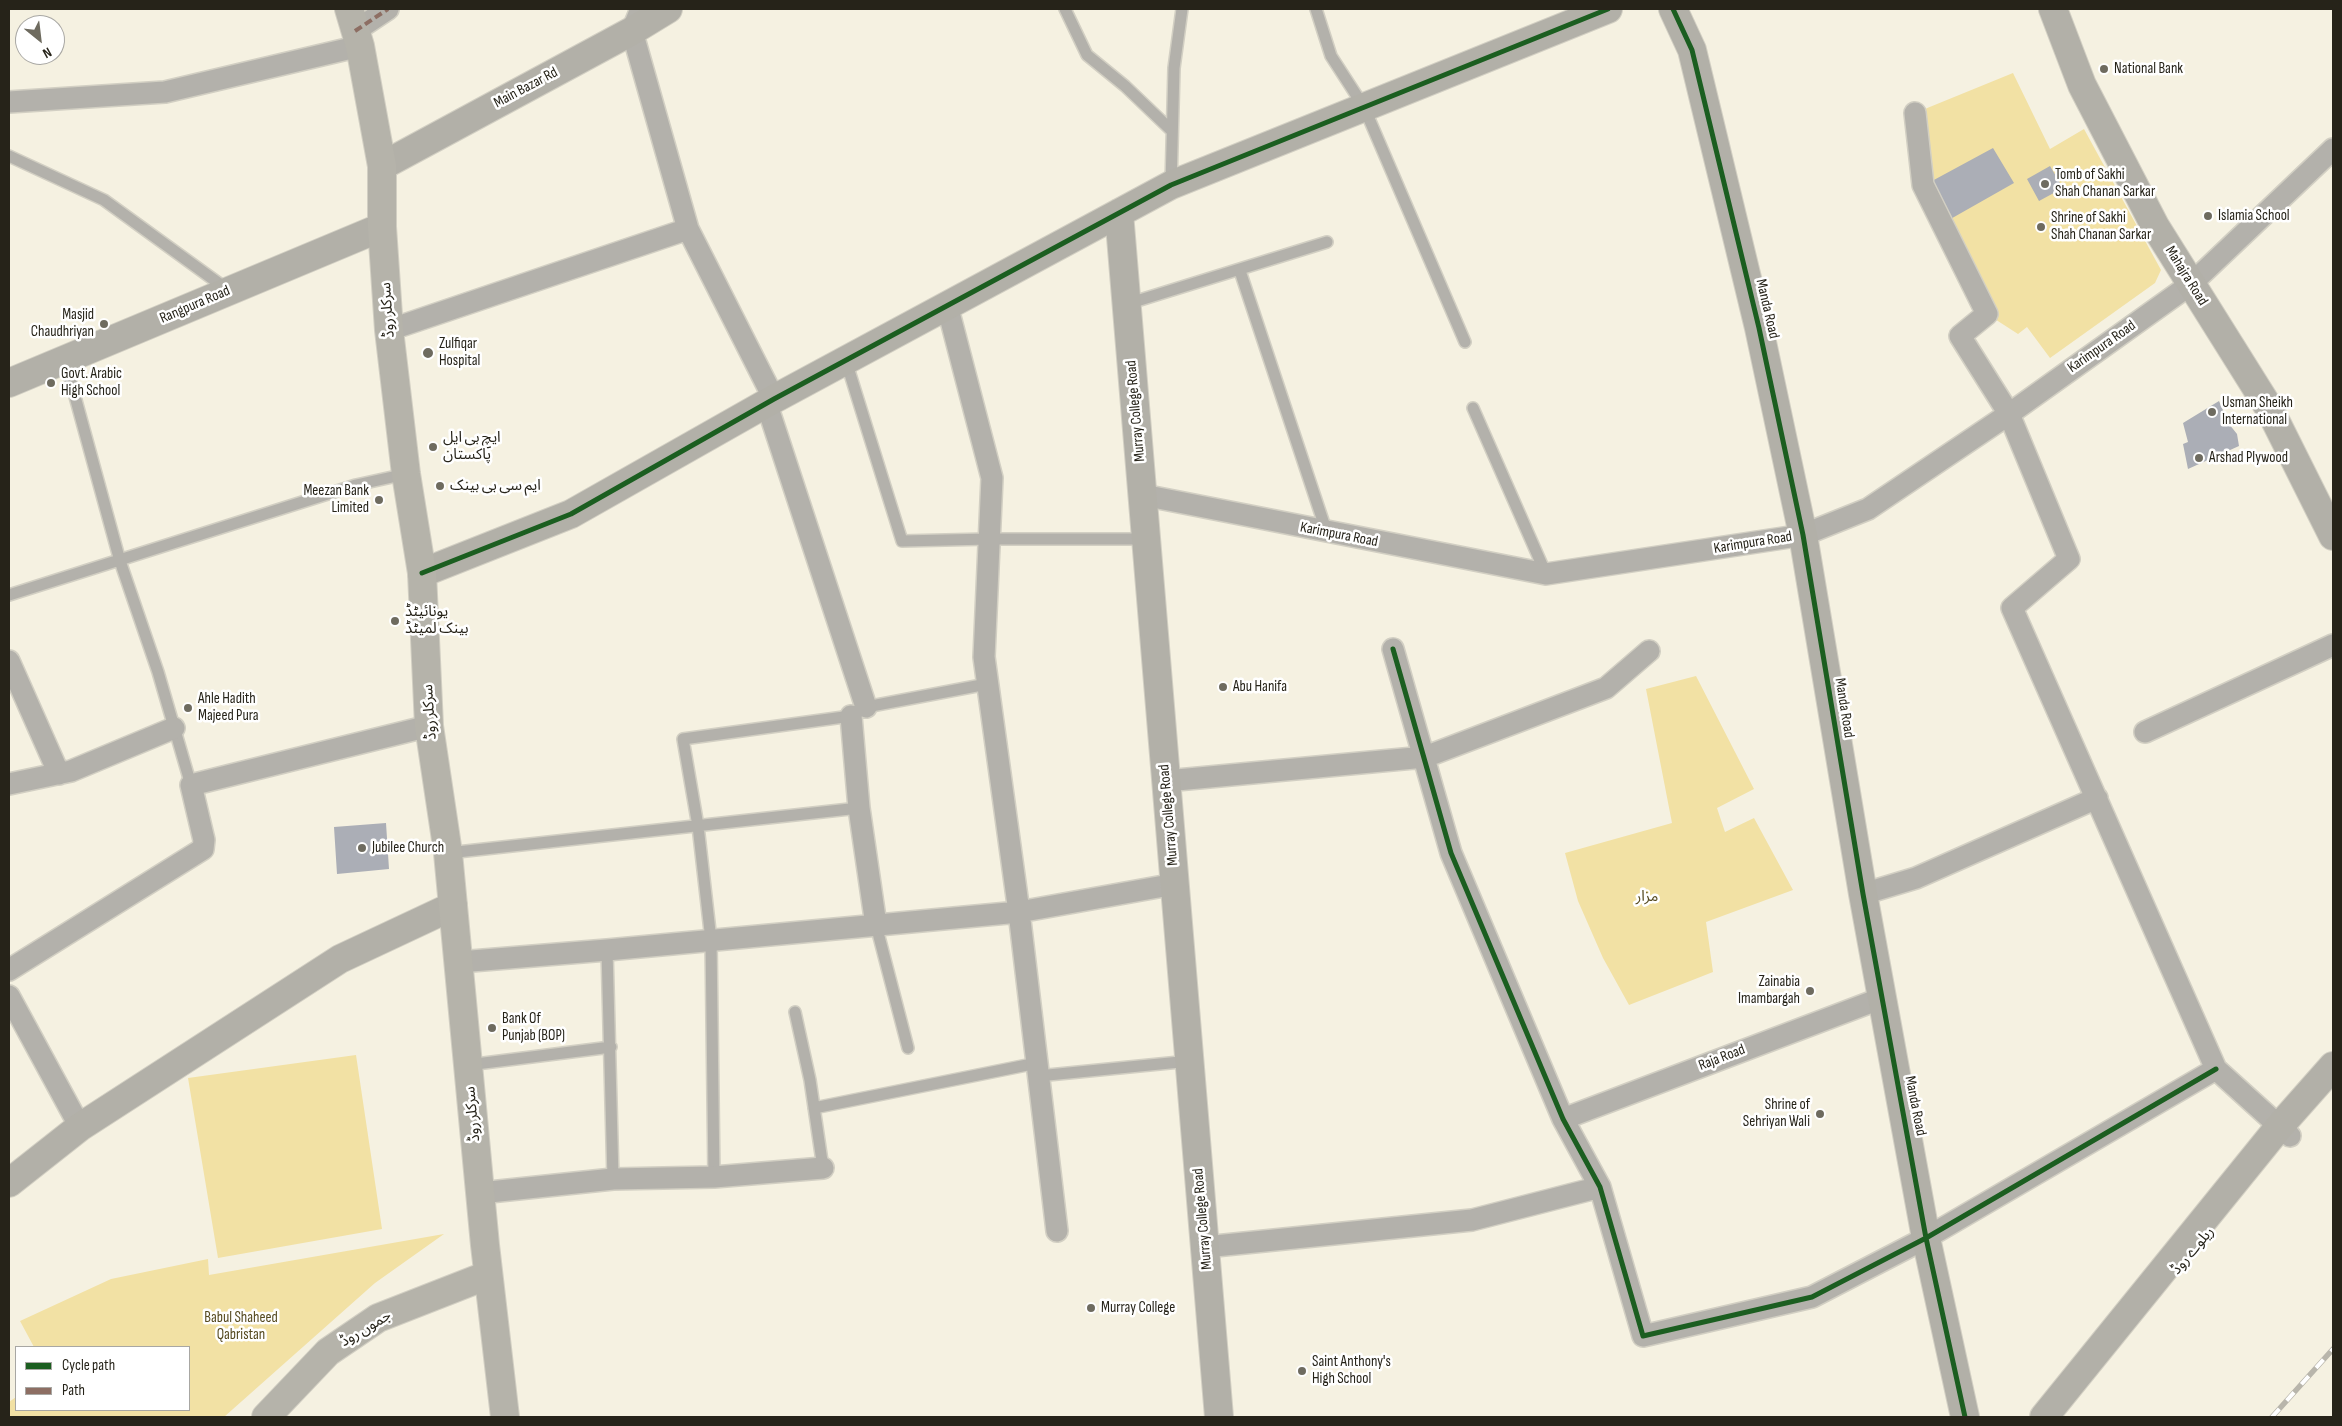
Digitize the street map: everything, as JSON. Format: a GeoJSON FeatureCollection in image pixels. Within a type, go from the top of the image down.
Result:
{"type":"FeatureCollection","features":[{"type":"Feature","properties":{"kind":"main road","name":"سرکلر روڈ"},"geometry":{"type":"LineString","coordinates":[[355,28],[382,166],[382,227],[388,330],[406,474],[422,573],[429,726],[448,853],[488,1275],[505,1417]]}},
{"type":"Feature","properties":{"kind":"main road","name":"جموں روڈ"},"geometry":{"type":"LineString","coordinates":[[266,1417],[328,1352],[378,1318],[488,1275]]}},
{"type":"Feature","properties":{"kind":"street"},"geometry":{"type":"LineString","coordinates":[[9,102],[165,92],[355,28],[388,9]]}},
{"type":"Feature","properties":{"kind":"street","name":"Main Bazar Rd"},"geometry":{"type":"LineString","coordinates":[[382,166],[637,20],[668,9]]}},
{"type":"Feature","properties":{"kind":"street"},"geometry":{"type":"LineString","coordinates":[[422,573],[571,514],[770,402],[1171,185],[1608,9]]}},
{"type":"Feature","properties":{"kind":"street","name":"Manda Road"},"geometry":{"type":"LineString","coordinates":[[1673,9],[1692,50],[1697,69],[1759,328],[1802,535],[1862,894],[1926,1238],[1965,1417]]}},
{"type":"Feature","properties":{"kind":"street","name":"Mahajra Road"},"geometry":{"type":"LineString","coordinates":[[2053,9],[2082,85],[2155,226],[2268,408],[2333,536]]}},
{"type":"Feature","properties":{"kind":"street"},"geometry":{"type":"LineString","coordinates":[[637,20],[688,229],[770,402],[859,711],[859,808],[876,925]]}},
{"type":"Feature","properties":{"kind":"street"},"geometry":{"type":"LineString","coordinates":[[1916,113],[1924,185],[1987,314],[1960,336],[2009,414],[2069,560],[2012,608],[2216,1069],[2284,1132]]}},
{"type":"Feature","properties":{"kind":"street","name":"Karimpura Road"},"geometry":{"type":"LineString","coordinates":[[1143,495],[1546,574],[1802,535],[1868,509],[2009,414],[2192,284],[2333,149]]}},
{"type":"Feature","properties":{"kind":"street","name":"Murray College Road"},"geometry":{"type":"LineString","coordinates":[[1119,213],[1219,1417]]}},
{"type":"Feature","properties":{"kind":"street","name":"Rangpura Road"},"geometry":{"type":"LineString","coordinates":[[9,383],[382,227]]}},
{"type":"Feature","properties":{"kind":"street"},"geometry":{"type":"LineString","coordinates":[[388,330],[688,229]]}},
{"type":"Feature","properties":{"kind":"street"},"geometry":{"type":"LineString","coordinates":[[947,306],[992,478],[984,657],[1019,912],[1057,1231]]}},
{"type":"Feature","properties":{"kind":"street"},"geometry":{"type":"LineString","coordinates":[[2145,732],[2333,645]]}},
{"type":"Feature","properties":{"kind":"street"},"geometry":{"type":"LineString","coordinates":[[1393,649],[1451,853],[1563,1119],[1600,1187],[1643,1336],[1812,1297],[1926,1238],[2216,1069]]}},
{"type":"Feature","properties":{"kind":"street"},"geometry":{"type":"LineString","coordinates":[[1166,781],[1425,757],[1606,688],[1649,651]]}},
{"type":"Feature","properties":{"kind":"street"},"geometry":{"type":"LineString","coordinates":[[9,661],[59,774]]}},
{"type":"Feature","properties":{"kind":"street"},"geometry":{"type":"LineString","coordinates":[[9,970],[203,849],[204,840],[191,785],[429,726]]}},
{"type":"Feature","properties":{"kind":"street"},"geometry":{"type":"LineString","coordinates":[[9,784],[59,774],[174,728]]}},
{"type":"Feature","properties":{"kind":"street"},"geometry":{"type":"LineString","coordinates":[[1862,894],[1916,878],[2097,798]]}},
{"type":"Feature","properties":{"kind":"street"},"geometry":{"type":"LineString","coordinates":[[459,962],[1019,912],[1175,884]]}},
{"type":"Feature","properties":{"kind":"street"},"geometry":{"type":"LineString","coordinates":[[9,1183],[80,1127],[340,959],[453,906]]}},
{"type":"Feature","properties":{"kind":"street"},"geometry":{"type":"LineString","coordinates":[[9,996],[80,1127]]}},
{"type":"Feature","properties":{"kind":"street","name":"Raja Road"},"geometry":{"type":"LineString","coordinates":[[1563,1119],[1882,998]]}},
{"type":"Feature","properties":{"kind":"street"},"geometry":{"type":"LineString","coordinates":[[2044,1417],[2284,1132],[2333,1066]]}},
{"type":"Feature","properties":{"kind":"street","name":"ریلوے روڈ"},"geometry":{"type":"LineString","coordinates":[[2053,1417],[2284,1132],[2333,1086]]}},
{"type":"Feature","properties":{"kind":"street"},"geometry":{"type":"LineString","coordinates":[[480,1193],[613,1179],[714,1177],[823,1168]]}},
{"type":"Feature","properties":{"kind":"street"},"geometry":{"type":"LineString","coordinates":[[1205,1247],[1472,1220],[1600,1187]]}},
{"type":"Feature","properties":{"kind":"lane"},"geometry":{"type":"LineString","coordinates":[[1065,9],[1087,55],[1125,86],[1172,131]]}},
{"type":"Feature","properties":{"kind":"lane"},"geometry":{"type":"LineString","coordinates":[[1171,185],[1174,68],[1182,9]]}},
{"type":"Feature","properties":{"kind":"lane"},"geometry":{"type":"LineString","coordinates":[[1316,9],[1331,56],[1364,107],[1465,342]]}},
{"type":"Feature","properties":{"kind":"lane"},"geometry":{"type":"LineString","coordinates":[[9,156],[104,200],[229,291]]}},
{"type":"Feature","properties":{"kind":"lane"},"geometry":{"type":"LineString","coordinates":[[1127,304],[1240,271],[1327,242]]}},
{"type":"Feature","properties":{"kind":"lane"},"geometry":{"type":"LineString","coordinates":[[1240,271],[1328,532]]}},
{"type":"Feature","properties":{"kind":"lane"},"geometry":{"type":"LineString","coordinates":[[65,360],[120,561],[158,672],[191,785]]}},
{"type":"Feature","properties":{"kind":"lane"},"geometry":{"type":"LineString","coordinates":[[846,361],[902,541],[1146,539]]}},
{"type":"Feature","properties":{"kind":"lane"},"geometry":{"type":"LineString","coordinates":[[1474,408],[1546,574]]}},
{"type":"Feature","properties":{"kind":"lane"},"geometry":{"type":"LineString","coordinates":[[9,595],[356,485],[406,474]]}},
{"type":"Feature","properties":{"kind":"lane"},"geometry":{"type":"LineString","coordinates":[[714,1177],[711,940],[698,826],[683,739],[859,711],[987,684]]}},
{"type":"Feature","properties":{"kind":"lane"},"geometry":{"type":"LineString","coordinates":[[448,853],[859,808]]}},
{"type":"Feature","properties":{"kind":"lane"},"geometry":{"type":"LineString","coordinates":[[876,925],[908,1048]]}},
{"type":"Feature","properties":{"kind":"lane"},"geometry":{"type":"LineString","coordinates":[[607,950],[613,1179]]}},
{"type":"Feature","properties":{"kind":"lane"},"geometry":{"type":"LineString","coordinates":[[795,1012],[814,1108],[823,1168]]}},
{"type":"Feature","properties":{"kind":"lane"},"geometry":{"type":"LineString","coordinates":[[468,1065],[611,1047]]}},
{"type":"Feature","properties":{"kind":"lane"},"geometry":{"type":"LineString","coordinates":[[814,1108],[1038,1069],[1190,1062]]}},
{"type":"Feature","properties":{"kind":"green space","name":"Shrine of Sakhi Shah Chanan Sarkar"},"geometry":{"type":"Polygon","coordinates":[[[2013,73],[2050,149],[2084,129],[2161,270],[2155,283],[2050,358],[2027,327],[2018,334],[1987,314],[1923,185],[1915,113],[2013,73]]]}},
{"type":"Feature","properties":{"kind":"green space","name":"مزار"},"geometry":{"type":"Polygon","coordinates":[[[1696,676],[1754,789],[1717,808],[1725,832],[1754,818],[1793,890],[1706,922],[1713,972],[1629,1005],[1603,958],[1578,901],[1565,853],[1672,823],[1646,689],[1696,676]]]}},
{"type":"Feature","properties":{"kind":"green space"},"geometry":{"type":"Polygon","coordinates":[[[356,1055],[382,1229],[218,1258],[188,1078],[356,1055]]]}},
{"type":"Feature","properties":{"kind":"green space","name":"Babul Shaheed Qabristan"},"geometry":{"type":"Polygon","coordinates":[[[444,1234],[375,1283],[224,1417],[9,1417],[9,1402],[15,1398],[15,1411],[190,1411],[190,1346],[33,1346],[20,1321],[111,1279],[208,1259],[209,1275],[444,1234]]]}},
{"type":"Feature","properties":{"kind":"building"},"geometry":{"type":"Polygon","coordinates":[[[1993,148],[2014,183],[1947,221],[1932,181],[1993,148]]]}},
{"type":"Feature","properties":{"kind":"building","name":"Tomb of Sakhi Shah Chanan Sarkar"},"geometry":{"type":"Polygon","coordinates":[[[2050,166],[2063,188],[2039,201],[2027,179],[2050,166]]]}},
{"type":"Feature","properties":{"kind":"building"},"geometry":{"type":"Polygon","coordinates":[[[2219,401],[2229,424],[2237,434],[2239,446],[2188,469],[2183,444],[2188,442],[2183,423],[2219,401]]]}},
{"type":"Feature","properties":{"kind":"building","name":"Jubilee Church"},"geometry":{"type":"Polygon","coordinates":[[[386,823],[389,869],[337,874],[334,827],[386,823]]]}},
{"type":"Feature","properties":{"kind":"railway"},"geometry":{"type":"LineString","coordinates":[[2272,1417],[2333,1349]]}},
{"type":"Feature","properties":{"kind":"marked path"},"geometry":{"type":"LineString","coordinates":[[355,31],[388,9]]}},
{"type":"Feature","properties":{"kind":"cycle path"},"geometry":{"type":"LineString","coordinates":[[422,573],[571,514],[774,399],[1171,185],[1608,9]]}},
{"type":"Feature","properties":{"kind":"cycle path"},"geometry":{"type":"LineString","coordinates":[[1673,9],[1692,50],[1759,328],[1803,535],[1863,894],[1926,1238],[1965,1417]]}},
{"type":"Feature","properties":{"kind":"cycle path"},"geometry":{"type":"LineString","coordinates":[[1393,649],[1451,853],[1563,1119],[1600,1187],[1643,1336],[1812,1297],[1926,1238],[2216,1069]]}},
{"type":"Feature","properties":{"kind":"place","name":"National Bank"},"geometry":{"type":"Point","coordinates":[2104,69]}},
{"type":"Feature","properties":{"kind":"place","name":"Tomb of Sakhi Shah Chanan Sarkar"},"geometry":{"type":"Point","coordinates":[2045,184]}},
{"type":"Feature","properties":{"kind":"place","name":"Islamia School"},"geometry":{"type":"Point","coordinates":[2208,216]}},
{"type":"Feature","properties":{"kind":"place","name":"Shrine of Sakhi Shah Chanan Sarkar"},"geometry":{"type":"Point","coordinates":[2041,227]}},
{"type":"Feature","properties":{"kind":"place","name":"Masjid Chaudhriyan"},"geometry":{"type":"Point","coordinates":[104,324]}},
{"type":"Feature","properties":{"kind":"place","name":"Zulfiqar Hospital"},"geometry":{"type":"Point","coordinates":[428,353]}},
{"type":"Feature","properties":{"kind":"place","name":"Govt. Arabic High School"},"geometry":{"type":"Point","coordinates":[51,383]}},
{"type":"Feature","properties":{"kind":"place","name":"Usman Sheikh International"},"geometry":{"type":"Point","coordinates":[2212,412]}},
{"type":"Feature","properties":{"kind":"place","name":"ایچ بی ایل پاکستان"},"geometry":{"type":"Point","coordinates":[433,447]}},
{"type":"Feature","properties":{"kind":"place","name":"Arshad Plywood"},"geometry":{"type":"Point","coordinates":[2199,458]}},
{"type":"Feature","properties":{"kind":"place","name":"ایم سی بی بینک"},"geometry":{"type":"Point","coordinates":[440,486]}},
{"type":"Feature","properties":{"kind":"place","name":"Meezan Bank Limited"},"geometry":{"type":"Point","coordinates":[379,500]}},
{"type":"Feature","properties":{"kind":"place","name":"یونائیٹڈ بینک لمیٹڈ"},"geometry":{"type":"Point","coordinates":[395,621]}},
{"type":"Feature","properties":{"kind":"place","name":"Abu Hanifa"},"geometry":{"type":"Point","coordinates":[1223,687]}},
{"type":"Feature","properties":{"kind":"place","name":"Ahle Hadith Majeed Pura"},"geometry":{"type":"Point","coordinates":[188,708]}},
{"type":"Feature","properties":{"kind":"place","name":"Jubilee Church"},"geometry":{"type":"Point","coordinates":[362,848]}},
{"type":"Feature","properties":{"kind":"place","name":"Zainabia Imambargah"},"geometry":{"type":"Point","coordinates":[1810,991]}},
{"type":"Feature","properties":{"kind":"place","name":"Bank Of Punjab (BOP)"},"geometry":{"type":"Point","coordinates":[492,1028]}},
{"type":"Feature","properties":{"kind":"place","name":"Shrine of Sehriyan Wali"},"geometry":{"type":"Point","coordinates":[1820,1114]}},
{"type":"Feature","properties":{"kind":"place","name":"Murray College"},"geometry":{"type":"Point","coordinates":[1091,1308]}},
{"type":"Feature","properties":{"kind":"place","name":"Saint Anthony's High School"},"geometry":{"type":"Point","coordinates":[1302,1371]}}]}
